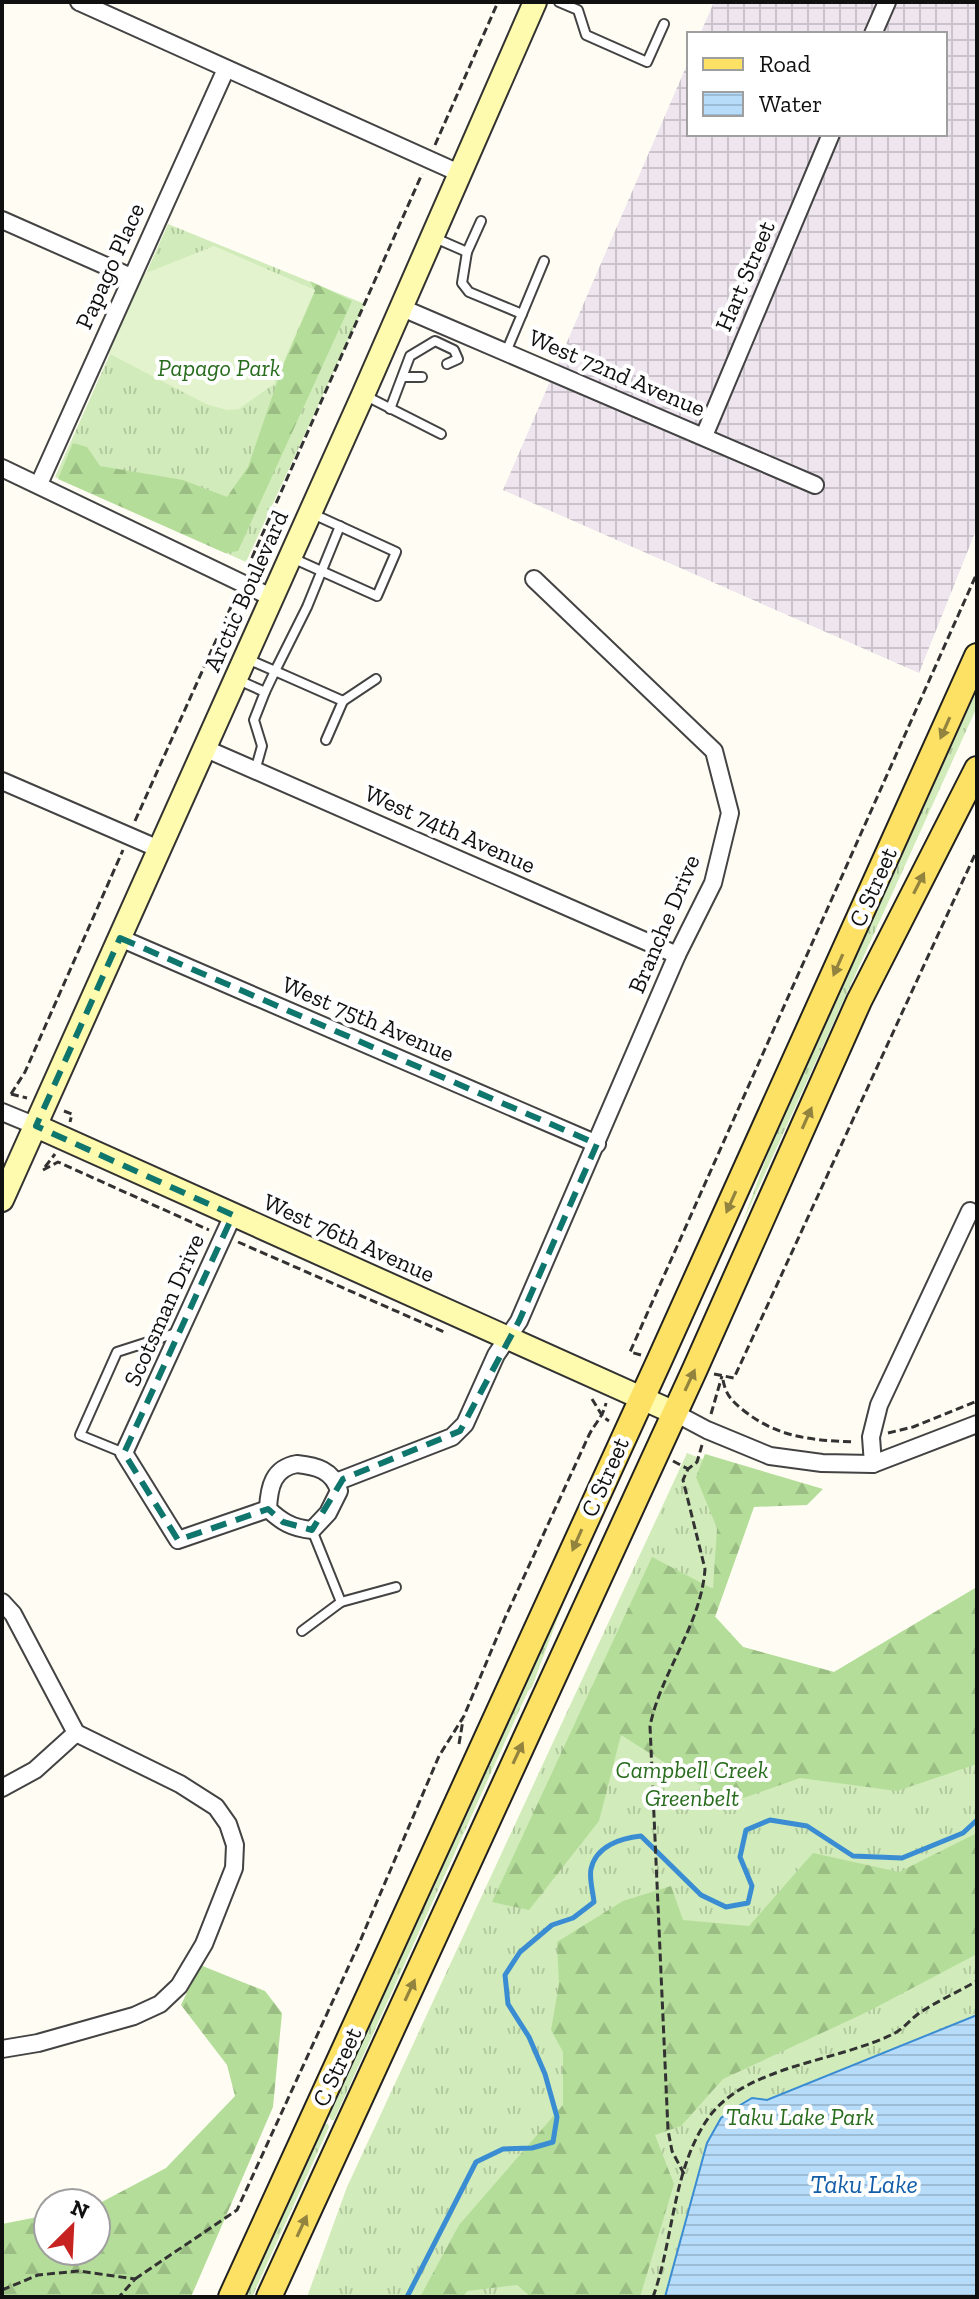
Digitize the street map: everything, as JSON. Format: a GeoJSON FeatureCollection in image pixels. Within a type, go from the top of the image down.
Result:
{"type":"FeatureCollection","features":[{"type":"Feature","properties":{"kind":"main road","name":"Arctic Boulevard"},"geometry":{"type":"LineString","coordinates":[[2,1200],[363,395],[535,2]]}},
{"type":"Feature","properties":{"kind":"main road","name":"C Street"},"geometry":{"type":"LineString","coordinates":[[231,2297],[977,656]]}},
{"type":"Feature","properties":{"kind":"main road","name":"C Street"},"geometry":{"type":"LineString","coordinates":[[269,2297],[675,1413],[859,1001],[977,769]]}},
{"type":"Feature","properties":{"kind":"main road","name":"West 76th Avenue"},"geometry":{"type":"LineString","coordinates":[[36,1126],[675,1413]]}},
{"type":"Feature","properties":{"kind":"street"},"geometry":{"type":"LineString","coordinates":[[79,2],[459,173]]}},
{"type":"Feature","properties":{"kind":"street"},"geometry":{"type":"LineString","coordinates":[[874,32],[887,2]]}},
{"type":"Feature","properties":{"kind":"street","name":"Papago Place"},"geometry":{"type":"LineString","coordinates":[[39,484],[226,69]]}},
{"type":"Feature","properties":{"kind":"street","name":"Hart Street"},"geometry":{"type":"LineString","coordinates":[[704,436],[830,136]]}},
{"type":"Feature","properties":{"kind":"street"},"geometry":{"type":"LineString","coordinates":[[2,220],[131,277]]}},
{"type":"Feature","properties":{"kind":"street","name":"West 72nd Avenue"},"geometry":{"type":"LineString","coordinates":[[400,307],[815,485]]}},
{"type":"Feature","properties":{"kind":"street"},"geometry":{"type":"LineString","coordinates":[[2,468],[271,597]]}},
{"type":"Feature","properties":{"kind":"street","name":"Branche Drive"},"geometry":{"type":"LineString","coordinates":[[336,1482],[452,1437],[460,1431],[496,1355],[509,1339],[597,1144],[677,955],[713,883],[730,813],[714,751],[534,579]]}},
{"type":"Feature","properties":{"kind":"street","name":"West 74th Avenue"},"geometry":{"type":"LineString","coordinates":[[204,748],[677,955]]}},
{"type":"Feature","properties":{"kind":"street"},"geometry":{"type":"LineString","coordinates":[[2,781],[159,849]]}},
{"type":"Feature","properties":{"kind":"street","name":"West 75th Avenue"},"geometry":{"type":"LineString","coordinates":[[120,938],[597,1144]]}},
{"type":"Feature","properties":{"kind":"street","name":"West 76th Avenue"},"geometry":{"type":"LineString","coordinates":[[2,1112],[36,1126]]}},
{"type":"Feature","properties":{"kind":"street"},"geometry":{"type":"LineString","coordinates":[[873,1464],[871,1437],[879,1405],[970,1211]]}},
{"type":"Feature","properties":{"kind":"street","name":"Scotsman Drive"},"geometry":{"type":"LineString","coordinates":[[124,1453],[233,1215]]}},
{"type":"Feature","properties":{"kind":"street"},"geometry":{"type":"LineString","coordinates":[[675,1413],[770,1456],[822,1463],[873,1464],[977,1424]]}},
{"type":"Feature","properties":{"kind":"street"},"geometry":{"type":"LineString","coordinates":[[124,1453],[178,1540],[268,1509]]}},
{"type":"Feature","properties":{"kind":"street"},"geometry":{"type":"LineString","coordinates":[[285,1466],[313,1466],[327,1472],[339,1491],[328,1513],[312,1530],[296,1529],[268,1509],[273,1479],[285,1466]]}},
{"type":"Feature","properties":{"kind":"street"},"geometry":{"type":"LineString","coordinates":[[2,1602],[13,1614],[76,1733],[180,1784],[216,1807],[228,1824],[235,1845],[234,1868],[204,1944],[179,1986],[160,2004],[134,2016],[52,2040],[2,2049]]}},
{"type":"Feature","properties":{"kind":"street"},"geometry":{"type":"LineString","coordinates":[[2,1788],[35,1770],[76,1733]]}},
{"type":"Feature","properties":{"kind":"lane"},"geometry":{"type":"LineString","coordinates":[[559,2],[575,5],[586,35],[647,62],[664,24]]}},
{"type":"Feature","properties":{"kind":"lane"},"geometry":{"type":"LineString","coordinates":[[481,221],[467,252],[462,283],[469,292],[522,314]]}},
{"type":"Feature","properties":{"kind":"lane"},"geometry":{"type":"LineString","coordinates":[[431,237],[467,252]]}},
{"type":"Feature","properties":{"kind":"lane"},"geometry":{"type":"LineString","coordinates":[[506,352],[544,261]]}},
{"type":"Feature","properties":{"kind":"lane"},"geometry":{"type":"LineString","coordinates":[[454,350],[468,338]]}},
{"type":"Feature","properties":{"kind":"lane"},"geometry":{"type":"LineString","coordinates":[[390,409],[410,356],[435,341],[454,350],[458,359],[447,364]]}},
{"type":"Feature","properties":{"kind":"lane"},"geometry":{"type":"LineString","coordinates":[[403,377],[422,377]]}},
{"type":"Feature","properties":{"kind":"lane"},"geometry":{"type":"LineString","coordinates":[[363,395],[441,434]]}},
{"type":"Feature","properties":{"kind":"lane"},"geometry":{"type":"LineString","coordinates":[[290,556],[377,596],[396,552],[310,512]]}},
{"type":"Feature","properties":{"kind":"lane"},"geometry":{"type":"LineString","coordinates":[[255,771],[262,746],[254,720],[340,526]]}},
{"type":"Feature","properties":{"kind":"lane"},"geometry":{"type":"LineString","coordinates":[[244,657],[343,701]]}},
{"type":"Feature","properties":{"kind":"lane"},"geometry":{"type":"LineString","coordinates":[[235,679],[265,692]]}},
{"type":"Feature","properties":{"kind":"lane"},"geometry":{"type":"LineString","coordinates":[[326,740],[343,701],[376,679]]}},
{"type":"Feature","properties":{"kind":"lane"},"geometry":{"type":"LineString","coordinates":[[124,1453],[80,1435],[117,1352],[181,1331]]}},
{"type":"Feature","properties":{"kind":"lane"},"geometry":{"type":"LineString","coordinates":[[312,1530],[341,1602]]}},
{"type":"Feature","properties":{"kind":"lane"},"geometry":{"type":"LineString","coordinates":[[302,1631],[341,1602],[396,1587]]}},
{"type":"Feature","properties":{"kind":"path"},"geometry":{"type":"LineString","coordinates":[[11,1094],[25,1072],[498,2]]}},
{"type":"Feature","properties":{"kind":"path"},"geometry":{"type":"LineString","coordinates":[[630,1352],[977,573]]}},
{"type":"Feature","properties":{"kind":"path"},"geometry":{"type":"LineString","coordinates":[[977,850],[734,1378],[722,1376],[726,1395],[771,1430],[811,1440],[856,1442],[913,1427],[977,1401]]}},
{"type":"Feature","properties":{"kind":"path"},"geometry":{"type":"LineString","coordinates":[[43,1170],[58,1162],[456,1338]]}},
{"type":"Feature","properties":{"kind":"path"},"geometry":{"type":"LineString","coordinates":[[119,2297],[135,2279],[237,2210],[358,1946],[439,1756],[464,1716],[505,1618],[594,1424],[603,1417],[590,1396]]}},
{"type":"Feature","properties":{"kind":"path"},"geometry":{"type":"LineString","coordinates":[[684,2174],[672,2151],[668,2130],[650,1726],[654,1704],[704,1583],[705,1569],[684,1488],[683,1480],[688,1469]]}},
{"type":"Feature","properties":{"kind":"path"},"geometry":{"type":"LineString","coordinates":[[653,2297],[684,2174],[708,2118],[729,2095],[750,2082],[860,2049],[898,2032],[917,2014],[977,1981]]}},
{"type":"Feature","properties":{"kind":"path"},"geometry":{"type":"LineString","coordinates":[[2,2290],[38,2275],[79,2271],[135,2279]]}},
{"type":"Feature","properties":{"kind":"highlighted area"},"geometry":{"type":"Polygon","coordinates":[[[120,938],[597,1144],[519,1321],[460,1431],[343,1479],[312,1530],[283,1522],[268,1509],[178,1540],[124,1453],[233,1215],[36,1126],[120,938]]]}},
{"type":"Feature","properties":{"kind":"shaded area"},"geometry":{"type":"Polygon","coordinates":[[[714,2],[977,2],[977,528],[919,673],[503,490],[687,65],[687,136],[947,136],[947,32],[701,32],[714,2]]]}},
{"type":"Feature","properties":{"kind":"green space","name":"Papago Park"},"geometry":{"type":"Polygon","coordinates":[[[168,224],[365,304],[246,562],[55,477],[168,224]]]}},
{"type":"Feature","properties":{"kind":"green space"},"geometry":{"type":"Polygon","coordinates":[[[214,246],[315,290],[274,384],[239,409],[227,410],[206,404],[108,353],[141,275],[214,246]]]}},
{"type":"Feature","properties":{"kind":"green space"},"geometry":{"type":"Polygon","coordinates":[[[310,281],[352,301],[238,551],[225,553],[58,479],[73,443],[87,447],[100,466],[183,480],[227,497],[248,467],[282,368],[315,291],[310,281]]]}},
{"type":"Feature","properties":{"kind":"green space"},"geometry":{"type":"Polygon","coordinates":[[[977,690],[977,707],[742,1224],[769,1150],[977,690]]]}},
{"type":"Feature","properties":{"kind":"green space"},"geometry":{"type":"Polygon","coordinates":[[[687,1453],[762,1483],[715,1616],[743,1647],[834,1672],[977,1587],[977,2297],[307,2297],[347,2187],[687,1453]]]}},
{"type":"Feature","properties":{"kind":"green space"},"geometry":{"type":"Polygon","coordinates":[[[705,1454],[823,1489],[807,1505],[754,1507],[715,1617],[743,1647],[834,1672],[977,1587],[977,1764],[897,1791],[800,1778],[729,1803],[621,1735],[599,1821],[529,1910],[492,1902],[652,1557],[713,1589],[717,1528],[696,1477],[705,1454]]]}},
{"type":"Feature","properties":{"kind":"green space"},"geometry":{"type":"Polygon","coordinates":[[[564,1595],[532,1687],[334,2120],[331,2120],[329,2116],[524,1690],[525,1681],[564,1595]]]}},
{"type":"Feature","properties":{"kind":"green space"},"geometry":{"type":"Polygon","coordinates":[[[977,1833],[977,1954],[867,2012],[723,2079],[681,2126],[655,2135],[674,2184],[640,2297],[531,2297],[517,2285],[467,2291],[463,2297],[420,2297],[459,2225],[563,2105],[563,2052],[551,2030],[559,1984],[557,1942],[623,1901],[671,1886],[683,1920],[749,1926],[813,1853],[899,1872],[977,1833]]]}},
{"type":"Feature","properties":{"kind":"green space"},"geometry":{"type":"Polygon","coordinates":[[[200,1965],[265,1991],[282,2013],[273,2107],[191,2297],[2,2297],[2,2224],[32,2218],[32,2267],[112,2267],[112,2197],[166,2168],[235,2096],[227,2065],[181,2005],[200,1965]]]}},
{"type":"Feature","properties":{"kind":"green space"},"geometry":{"type":"Polygon","coordinates":[[[325,2124],[329,2127],[252,2297],[246,2297],[325,2124]]]}},
{"type":"Feature","properties":{"kind":"water","name":"Taku Lake"},"geometry":{"type":"Polygon","coordinates":[[[977,2015],[977,2297],[665,2297],[707,2143],[721,2118],[752,2098],[767,2100],[977,2015]]]}},
{"type":"Feature","properties":{"kind":"waterway"},"geometry":{"type":"LineString","coordinates":[[407,2297],[476,2162],[503,2149],[532,2148],[553,2142],[557,2117],[545,2074],[529,2037],[508,2004],[505,1975],[520,1952],[552,1925],[573,1918],[594,1902],[591,1869],[598,1854],[618,1841],[641,1836],[701,1895],[726,1907],[748,1903],[752,1886],[740,1857],[746,1830],[770,1820],[807,1826],[853,1856],[902,1858],[963,1833],[977,1820]]}},
{"type":"Feature","properties":{"kind":"park label","name":"Campbell Creek Greenbelt"},"geometry":{"type":"Point","coordinates":[692,1784]}},
{"type":"Feature","properties":{"kind":"park label","name":"Taku Lake Park"},"geometry":{"type":"Point","coordinates":[800,2117]}}]}
